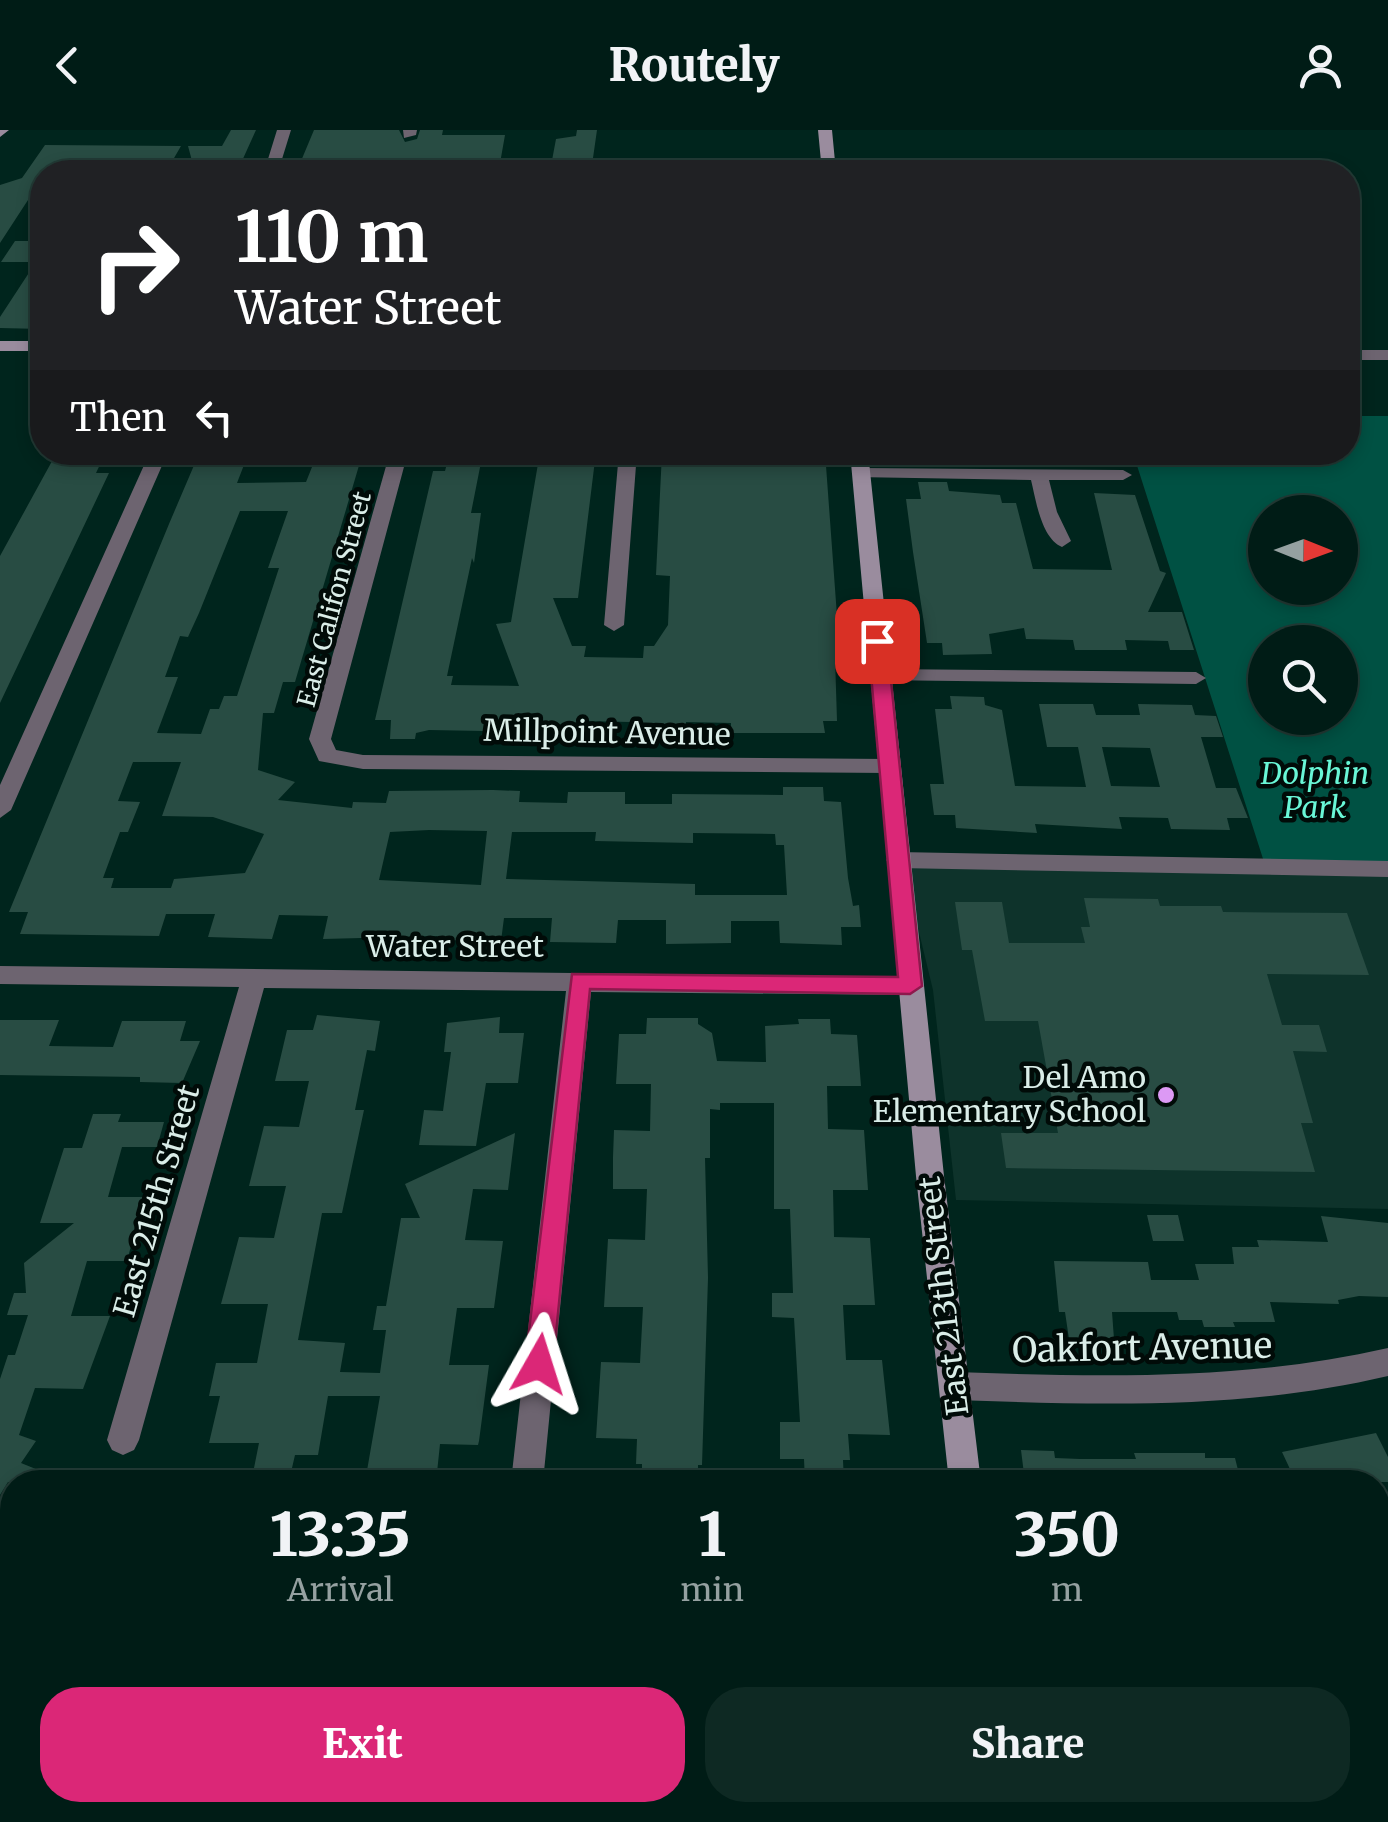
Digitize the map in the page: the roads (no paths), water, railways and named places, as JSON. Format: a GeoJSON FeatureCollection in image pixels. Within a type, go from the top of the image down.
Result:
{"type":"FeatureCollection","features":[{"type":"Feature","properties":{"kind":"street"},"geometry":{"type":"LineString","coordinates":[[274,160],[284,130]]}},
{"type":"Feature","properties":{"kind":"street"},"geometry":{"type":"LineString","coordinates":[[825,130],[828,160]]}},
{"type":"Feature","properties":{"kind":"street"},"geometry":{"type":"LineString","coordinates":[[0,346],[30,346]]}},
{"type":"Feature","properties":{"kind":"street"},"geometry":{"type":"LineString","coordinates":[[1360,355],[1388,355]]}},
{"type":"Feature","properties":{"kind":"street"},"geometry":{"type":"LineString","coordinates":[[0,810],[153,465]]}},
{"type":"Feature","properties":{"kind":"street","name":"East Califon Street"},"geometry":{"type":"LineString","coordinates":[[326,756],[320,740],[394,465]]}},
{"type":"Feature","properties":{"kind":"street"},"geometry":{"type":"LineString","coordinates":[[614,625],[627,465]]}},
{"type":"Feature","properties":{"kind":"street","name":"East 213th Street"},"geometry":{"type":"LineString","coordinates":[[860,465],[910,986],[964,1470]]}},
{"type":"Feature","properties":{"kind":"street"},"geometry":{"type":"LineString","coordinates":[[893,465],[1039,474],[1123,474]]}},
{"type":"Feature","properties":{"kind":"street"},"geometry":{"type":"LineString","coordinates":[[1039,474],[1048,512],[1062,541]]}},
{"type":"Feature","properties":{"kind":"street"},"geometry":{"type":"LineString","coordinates":[[880,675],[1196,678]]}},
{"type":"Feature","properties":{"kind":"street","name":"Millpoint Avenue"},"geometry":{"type":"LineString","coordinates":[[326,756],[346,761],[888,766]]}},
{"type":"Feature","properties":{"kind":"street"},"geometry":{"type":"LineString","coordinates":[[898,860],[1388,868]]}},
{"type":"Feature","properties":{"kind":"street","name":"Water Street"},"geometry":{"type":"LineString","coordinates":[[0,975],[910,986]]}},
{"type":"Feature","properties":{"kind":"street","name":"East 215th Street"},"geometry":{"type":"LineString","coordinates":[[123,1440],[254,979]]}},
{"type":"Feature","properties":{"kind":"street"},"geometry":{"type":"LineString","coordinates":[[527,1470],[580,980]]}},
{"type":"Feature","properties":{"kind":"street","name":"Oakfort Avenue"},"geometry":{"type":"LineString","coordinates":[[955,1386],[1224,1389],[1289,1384],[1386,1367]]}},
{"type":"Feature","properties":{"kind":"place","name":"Del Amo Elementary School"},"geometry":{"type":"Point","coordinates":[1166,1095]}},
{"type":"Feature","properties":{"kind":"park label","name":"Dolphin Park"},"geometry":{"type":"Point","coordinates":[1315,791]}}]}
